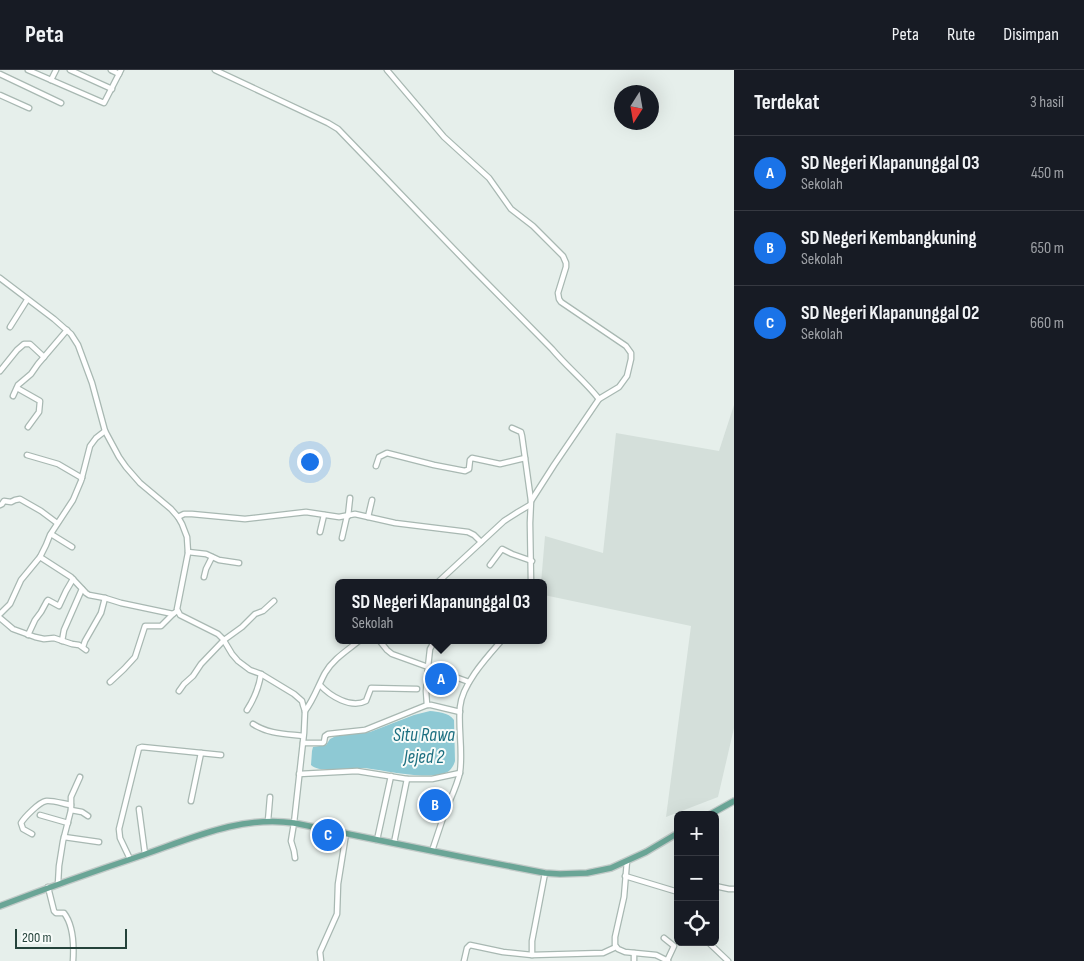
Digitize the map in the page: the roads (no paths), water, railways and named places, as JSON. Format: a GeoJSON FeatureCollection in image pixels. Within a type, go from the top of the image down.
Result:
{"type":"FeatureCollection","features":[{"type":"Feature","properties":{"kind":"main road"},"geometry":{"type":"LineString","coordinates":[[716,811],[734,801]]}},
{"type":"Feature","properties":{"kind":"main road"},"geometry":{"type":"LineString","coordinates":[[0,906],[200,835],[255,821],[294,823],[545,873],[567,874],[587,873],[611,868],[646,852],[674,835]]}},
{"type":"Feature","properties":{"kind":"street"},"geometry":{"type":"LineString","coordinates":[[28,70],[103,103],[106,103],[120,72],[111,70]]}},
{"type":"Feature","properties":{"kind":"street"},"geometry":{"type":"LineString","coordinates":[[51,80],[56,70]]}},
{"type":"Feature","properties":{"kind":"street"},"geometry":{"type":"LineString","coordinates":[[70,70],[112,89]]}},
{"type":"Feature","properties":{"kind":"street"},"geometry":{"type":"LineString","coordinates":[[215,70],[338,129],[599,398]]}},
{"type":"Feature","properties":{"kind":"street"},"geometry":{"type":"LineString","coordinates":[[387,70],[444,137],[489,178],[511,209],[539,232],[563,256],[566,267],[558,293],[560,302],[630,350],[632,359],[626,376],[619,387],[599,398],[531,503],[504,521],[441,579]]}},
{"type":"Feature","properties":{"kind":"street"},"geometry":{"type":"LineString","coordinates":[[0,74],[61,103]]}},
{"type":"Feature","properties":{"kind":"street"},"geometry":{"type":"LineString","coordinates":[[0,95],[29,108]]}},
{"type":"Feature","properties":{"kind":"street"},"geometry":{"type":"LineString","coordinates":[[1,281],[71,334],[78,345],[86,366],[112,446],[126,467],[140,483],[178,517],[187,537],[188,552],[175,612],[161,626],[145,626],[134,657],[110,682]]}},
{"type":"Feature","properties":{"kind":"street"},"geometry":{"type":"LineString","coordinates":[[10,327],[27,300]]}},
{"type":"Feature","properties":{"kind":"street"},"geometry":{"type":"LineString","coordinates":[[13,396],[22,381],[31,374],[67,330]]}},
{"type":"Feature","properties":{"kind":"street"},"geometry":{"type":"LineString","coordinates":[[0,371],[24,344],[30,344],[44,357]]}},
{"type":"Feature","properties":{"kind":"street"},"geometry":{"type":"LineString","coordinates":[[17,388],[40,401],[38,412],[28,428]]}},
{"type":"Feature","properties":{"kind":"street"},"geometry":{"type":"LineString","coordinates":[[512,428],[521,432],[524,442],[531,503],[531,579]]}},
{"type":"Feature","properties":{"kind":"street"},"geometry":{"type":"LineString","coordinates":[[0,614],[10,604],[20,580],[40,557],[57,522],[77,493],[90,446],[96,438],[106,431]]}},
{"type":"Feature","properties":{"kind":"street"},"geometry":{"type":"LineString","coordinates":[[376,466],[379,457],[386,453],[465,471],[469,469],[472,458],[500,464],[525,458]]}},
{"type":"Feature","properties":{"kind":"street"},"geometry":{"type":"LineString","coordinates":[[27,455],[58,464],[82,478]]}},
{"type":"Feature","properties":{"kind":"street"},"geometry":{"type":"LineString","coordinates":[[342,538],[350,498]]}},
{"type":"Feature","properties":{"kind":"street"},"geometry":{"type":"LineString","coordinates":[[0,505],[4,501],[11,502],[20,499],[57,522]]}},
{"type":"Feature","properties":{"kind":"street"},"geometry":{"type":"LineString","coordinates":[[368,517],[372,500]]}},
{"type":"Feature","properties":{"kind":"street"},"geometry":{"type":"LineString","coordinates":[[178,517],[184,514],[192,514],[245,519],[306,512],[339,517],[355,514],[395,523],[468,532],[481,542]]}},
{"type":"Feature","properties":{"kind":"street"},"geometry":{"type":"LineString","coordinates":[[320,532],[324,515]]}},
{"type":"Feature","properties":{"kind":"street"},"geometry":{"type":"LineString","coordinates":[[51,534],[72,547]]}},
{"type":"Feature","properties":{"kind":"street"},"geometry":{"type":"LineString","coordinates":[[490,565],[502,549],[532,562]]}},
{"type":"Feature","properties":{"kind":"street"},"geometry":{"type":"LineString","coordinates":[[188,552],[206,554],[219,560],[239,563]]}},
{"type":"Feature","properties":{"kind":"street"},"geometry":{"type":"LineString","coordinates":[[40,557],[73,580],[89,595],[120,603],[175,612],[211,630],[224,640],[238,661],[250,670],[261,674],[294,694],[302,701],[305,711],[291,843],[295,858]]}},
{"type":"Feature","properties":{"kind":"street"},"geometry":{"type":"LineString","coordinates":[[204,577],[212,557]]}},
{"type":"Feature","properties":{"kind":"street"},"geometry":{"type":"LineString","coordinates":[[28,635],[34,620],[41,612],[47,600],[59,606],[73,580]]}},
{"type":"Feature","properties":{"kind":"street"},"geometry":{"type":"LineString","coordinates":[[62,641],[64,630],[82,589]]}},
{"type":"Feature","properties":{"kind":"street"},"geometry":{"type":"LineString","coordinates":[[0,618],[13,629],[28,635],[41,639],[54,638],[85,648],[85,641],[101,613],[105,598]]}},
{"type":"Feature","properties":{"kind":"street"},"geometry":{"type":"LineString","coordinates":[[179,691],[224,640],[274,601]]}},
{"type":"Feature","properties":{"kind":"street"},"geometry":{"type":"LineString","coordinates":[[305,711],[310,705],[325,673],[334,661],[355,644]]}},
{"type":"Feature","properties":{"kind":"street"},"geometry":{"type":"LineString","coordinates":[[382,644],[392,654],[469,682]]}},
{"type":"Feature","properties":{"kind":"street"},"geometry":{"type":"LineString","coordinates":[[427,705],[428,667],[430,649],[433,644]]}},
{"type":"Feature","properties":{"kind":"street"},"geometry":{"type":"LineString","coordinates":[[432,851],[460,773],[461,698],[469,682],[499,644]]}},
{"type":"Feature","properties":{"kind":"street"},"geometry":{"type":"LineString","coordinates":[[247,710],[254,698],[261,674]]}},
{"type":"Feature","properties":{"kind":"street"},"geometry":{"type":"LineString","coordinates":[[320,685],[336,698],[360,703],[366,701],[371,688],[416,689]]}},
{"type":"Feature","properties":{"kind":"street"},"geometry":{"type":"LineString","coordinates":[[302,743],[323,743],[325,736],[328,734],[365,730],[427,705],[460,712]]}},
{"type":"Feature","properties":{"kind":"street"},"geometry":{"type":"LineString","coordinates":[[253,724],[260,729],[270,732],[303,736]]}},
{"type":"Feature","properties":{"kind":"street"},"geometry":{"type":"LineString","coordinates":[[130,859],[120,838],[119,829],[138,748],[221,755]]}},
{"type":"Feature","properties":{"kind":"street"},"geometry":{"type":"LineString","coordinates":[[191,801],[201,753]]}},
{"type":"Feature","properties":{"kind":"street"},"geometry":{"type":"LineString","coordinates":[[299,774],[357,771],[407,778],[432,779],[460,773]]}},
{"type":"Feature","properties":{"kind":"street"},"geometry":{"type":"LineString","coordinates":[[377,840],[391,776]]}},
{"type":"Feature","properties":{"kind":"street"},"geometry":{"type":"LineString","coordinates":[[58,884],[59,866],[71,808],[71,797],[80,777]]}},
{"type":"Feature","properties":{"kind":"street"},"geometry":{"type":"LineString","coordinates":[[394,843],[407,778]]}},
{"type":"Feature","properties":{"kind":"street"},"geometry":{"type":"LineString","coordinates":[[268,821],[270,797]]}},
{"type":"Feature","properties":{"kind":"street"},"geometry":{"type":"LineString","coordinates":[[32,834],[23,828],[21,824],[24,818],[42,802],[47,801],[71,808],[88,816]]}},
{"type":"Feature","properties":{"kind":"street"},"geometry":{"type":"LineString","coordinates":[[139,809],[145,854]]}},
{"type":"Feature","properties":{"kind":"street"},"geometry":{"type":"LineString","coordinates":[[40,815],[68,823]]}},
{"type":"Feature","properties":{"kind":"street"},"geometry":{"type":"LineString","coordinates":[[321,961],[320,952],[337,914],[338,884],[346,834]]}},
{"type":"Feature","properties":{"kind":"street"},"geometry":{"type":"LineString","coordinates":[[64,837],[98,842]]}},
{"type":"Feature","properties":{"kind":"street"},"geometry":{"type":"LineString","coordinates":[[616,947],[615,936],[624,897],[627,861]]}},
{"type":"Feature","properties":{"kind":"street"},"geometry":{"type":"LineString","coordinates":[[532,955],[532,941],[545,873]]}},
{"type":"Feature","properties":{"kind":"street"},"geometry":{"type":"LineString","coordinates":[[625,876],[674,891]]}},
{"type":"Feature","properties":{"kind":"street"},"geometry":{"type":"LineString","coordinates":[[719,887],[734,889]]}},
{"type":"Feature","properties":{"kind":"street"},"geometry":{"type":"LineString","coordinates":[[48,888],[54,911],[56,913],[64,913],[67,918],[73,938],[73,961]]}},
{"type":"Feature","properties":{"kind":"street"},"geometry":{"type":"LineString","coordinates":[[616,947],[625,952],[656,955],[667,961],[674,946],[664,938]]}},
{"type":"Feature","properties":{"kind":"street"},"geometry":{"type":"LineString","coordinates":[[464,961],[467,948],[470,945],[510,953],[532,955],[603,953],[616,947]]}},
{"type":"Feature","properties":{"kind":"street"},"geometry":{"type":"LineString","coordinates":[[712,946],[728,961]]}},
{"type":"Feature","properties":{"kind":"street"},"geometry":{"type":"LineString","coordinates":[[634,953],[634,961]]}},
{"type":"Feature","properties":{"kind":"street"},"geometry":{"type":"LineString","coordinates":[[540,961],[541,954]]}},
{"type":"Feature","properties":{"kind":"water","name":"Situ Rawa Jejed 2"},"geometry":{"type":"Polygon","coordinates":[[[430,711],[446,714],[454,720],[455,761],[449,771],[441,774],[420,775],[364,768],[321,769],[311,765],[313,747],[326,745],[330,739],[336,736],[370,732],[414,715],[430,711]]]}},
{"type":"Feature","properties":{"kind":"place","name":"SD Negeri Klapanunggal 03"},"geometry":{"type":"Point","coordinates":[441,679]}},
{"type":"Feature","properties":{"kind":"place","name":"SD Negeri Kembangkuning"},"geometry":{"type":"Point","coordinates":[435,805]}},
{"type":"Feature","properties":{"kind":"place","name":"SD Negeri Klapanunggal 02"},"geometry":{"type":"Point","coordinates":[328,835]}}]}
